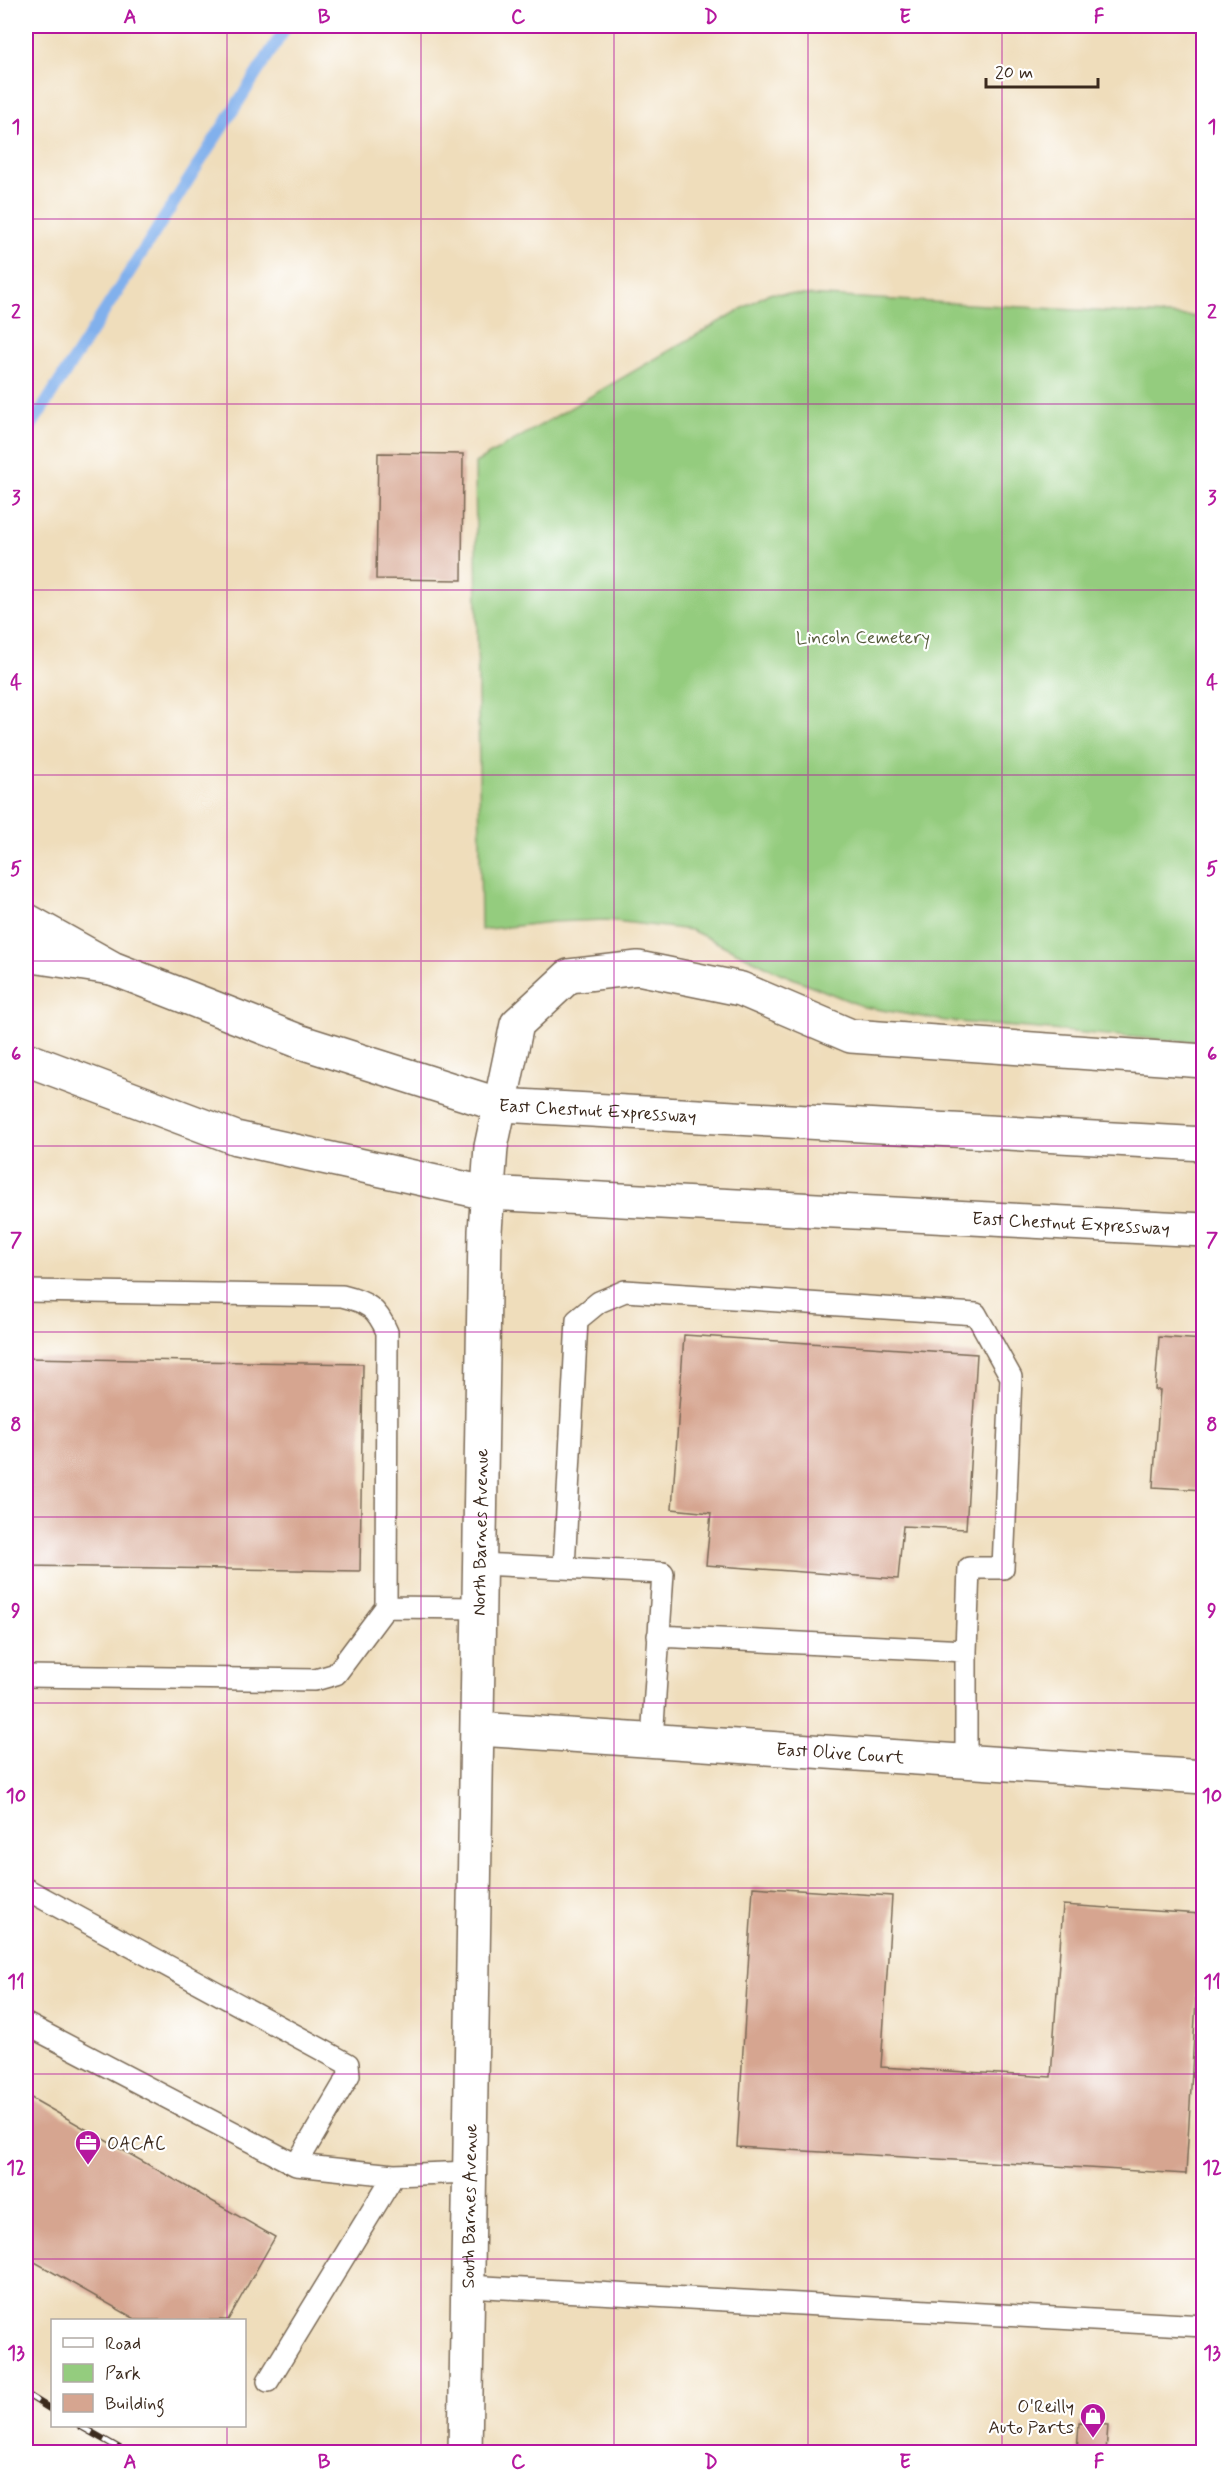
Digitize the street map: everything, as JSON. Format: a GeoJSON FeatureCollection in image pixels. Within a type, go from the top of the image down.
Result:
{"type":"FeatureCollection","features":[{"type":"Feature","properties":{"kind":"street","name":"East Chestnut Expressway"},"geometry":{"type":"LineString","coordinates":[[26,920],[112,968],[301,1042],[500,1105],[1203,1144]]}},
{"type":"Feature","properties":{"kind":"street"},"geometry":{"type":"LineString","coordinates":[[26,956],[112,968]]}},
{"type":"Feature","properties":{"kind":"street","name":"North Barnes Avenue"},"geometry":{"type":"LineString","coordinates":[[473,1960],[486,1193],[500,1105],[517,1024],[569,976],[638,968],[741,989],[850,1036],[1203,1061]]}},
{"type":"Feature","properties":{"kind":"street","name":"East Chestnut Expressway"},"geometry":{"type":"LineString","coordinates":[[26,1059],[236,1138],[486,1193],[1203,1230]]}},
{"type":"Feature","properties":{"kind":"street","name":"East Olive Court"},"geometry":{"type":"LineString","coordinates":[[478,1729],[1203,1777]]}},
{"type":"Feature","properties":{"kind":"street","name":"South Barnes Avenue"},"geometry":{"type":"LineString","coordinates":[[465,2452],[473,1960]]}},
{"type":"Feature","properties":{"kind":"lane"},"geometry":{"type":"LineString","coordinates":[[26,1291],[342,1296],[363,1301],[381,1316],[387,1332],[386,1606],[336,1674],[328,1678],[26,1676]]}},
{"type":"Feature","properties":{"kind":"lane"},"geometry":{"type":"LineString","coordinates":[[564,1568],[578,1320],[598,1302],[625,1291],[976,1314],[1011,1377],[1003,1568],[969,1568],[966,1761]]}},
{"type":"Feature","properties":{"kind":"lane"},"geometry":{"type":"LineString","coordinates":[[480,1564],[663,1573],[652,1740]]}},
{"type":"Feature","properties":{"kind":"lane"},"geometry":{"type":"LineString","coordinates":[[386,1606],[480,1608]]}},
{"type":"Feature","properties":{"kind":"lane"},"geometry":{"type":"LineString","coordinates":[[658,1636],[966,1651]]}},
{"type":"Feature","properties":{"kind":"lane"},"geometry":{"type":"LineString","coordinates":[[26,1889],[348,2064],[350,2075],[296,2165]]}},
{"type":"Feature","properties":{"kind":"lane"},"geometry":{"type":"LineString","coordinates":[[26,2024],[296,2165],[394,2175],[470,2172]]}},
{"type":"Feature","properties":{"kind":"lane"},"geometry":{"type":"LineString","coordinates":[[268,2382],[394,2175]]}},
{"type":"Feature","properties":{"kind":"lane"},"geometry":{"type":"LineString","coordinates":[[468,2286],[1203,2326]]}},
{"type":"Feature","properties":{"kind":"green space","name":"Lincoln Cemetery"},"geometry":{"type":"Polygon","coordinates":[[[769,293],[1203,317],[1203,1041],[1176,1041],[946,1021],[864,1007],[780,973],[691,930],[606,920],[552,922],[481,930],[475,463],[769,293]]]}},
{"type":"Feature","properties":{"kind":"building"},"geometry":{"type":"Polygon","coordinates":[[[378,453],[463,454],[462,580],[376,579],[378,453]]]}},
{"type":"Feature","properties":{"kind":"building"},"geometry":{"type":"Polygon","coordinates":[[[684,1335],[977,1354],[966,1529],[903,1526],[898,1579],[706,1565],[711,1513],[672,1509],[684,1335]]]}},
{"type":"Feature","properties":{"kind":"building"},"geometry":{"type":"Polygon","coordinates":[[[1159,1337],[1204,1340],[1204,1490],[1153,1487],[1160,1390],[1155,1390],[1159,1337]]]}},
{"type":"Feature","properties":{"kind":"building"},"geometry":{"type":"Polygon","coordinates":[[[26,1358],[363,1364],[360,1571],[26,1566],[26,1358]]]}},
{"type":"Feature","properties":{"kind":"building"},"geometry":{"type":"Polygon","coordinates":[[[753,1887],[892,1896],[881,2067],[1051,2077],[1063,1905],[1201,1914],[1186,2174],[737,2147],[753,1887]]]}},
{"type":"Feature","properties":{"kind":"building","name":"OACAC"},"geometry":{"type":"Polygon","coordinates":[[[26,2095],[275,2237],[229,2319],[135,2319],[26,2257],[26,2095]]]}},
{"type":"Feature","properties":{"kind":"building","name":"O'Reilly Auto Parts"},"geometry":{"type":"Polygon","coordinates":[[[1079,2423],[1108,2425],[1106,2452],[1077,2452],[1079,2423]]]}},
{"type":"Feature","properties":{"kind":"waterway"},"geometry":{"type":"LineString","coordinates":[[26,434],[287,26]]}},
{"type":"Feature","properties":{"kind":"railway"},"geometry":{"type":"LineString","coordinates":[[26,2394],[51,2409]]}},
{"type":"Feature","properties":{"kind":"railway"},"geometry":{"type":"LineString","coordinates":[[82,2427],[126,2452]]}},
{"type":"Feature","properties":{"kind":"place","name":"OACAC"},"geometry":{"type":"Point","coordinates":[88,2166]}},
{"type":"Feature","properties":{"kind":"place","name":"O'Reilly Auto Parts"},"geometry":{"type":"Point","coordinates":[1093,2439]}}]}
